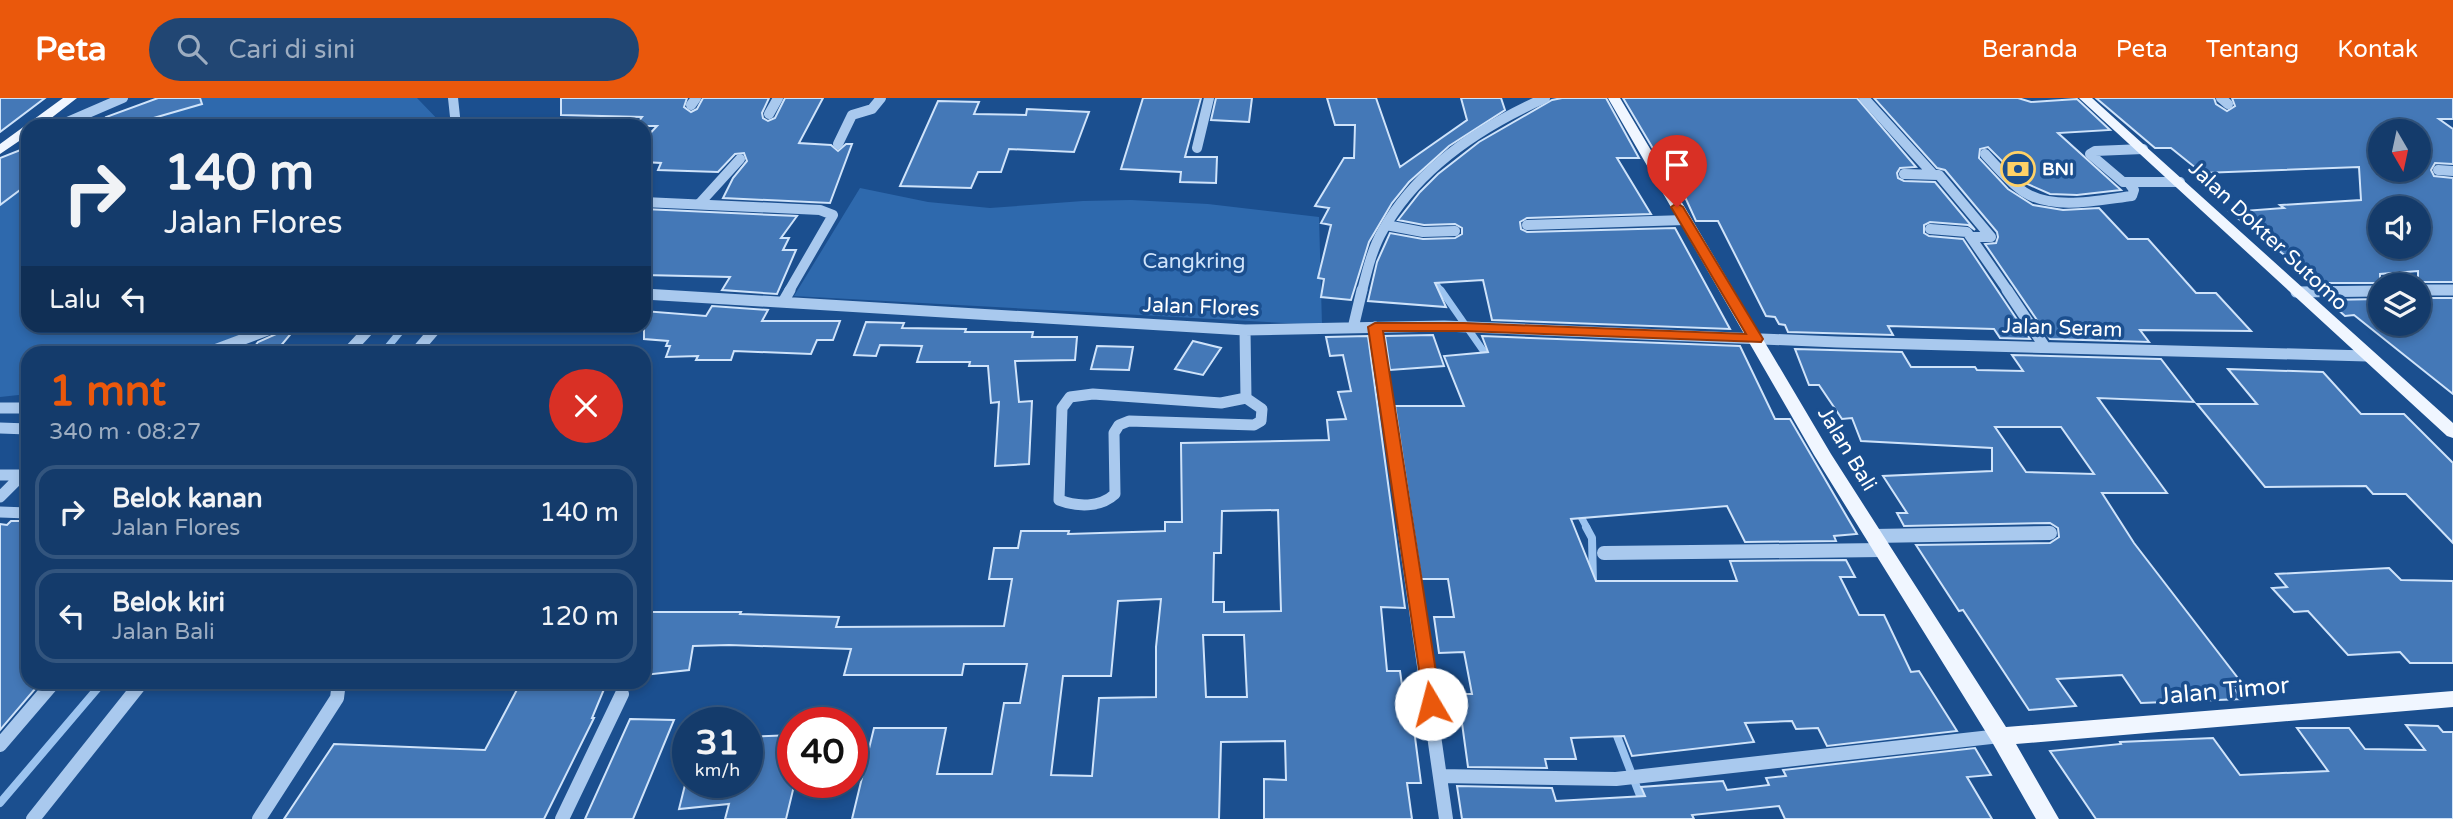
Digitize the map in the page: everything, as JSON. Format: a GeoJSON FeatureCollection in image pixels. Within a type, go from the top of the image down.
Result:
{"type":"FeatureCollection","features":[{"type":"Feature","properties":{"kind":"main road"},"geometry":{"type":"LineString","coordinates":[[42,119],[71,98]]}},
{"type":"Feature","properties":{"kind":"main road","name":"Jalan Bali"},"geometry":{"type":"LineString","coordinates":[[1614,98],[1878,543],[2000,736],[2048,819]]}},
{"type":"Feature","properties":{"kind":"main road","name":"Jalan Dokter Sutomo"},"geometry":{"type":"LineString","coordinates":[[2085,98],[2453,432]]}},
{"type":"Feature","properties":{"kind":"main road"},"geometry":{"type":"LineString","coordinates":[[0,150],[21,138]]}},
{"type":"Feature","properties":{"kind":"main road","name":"Jalan Timor"},"geometry":{"type":"LineString","coordinates":[[2000,736],[2453,699]]}},
{"type":"Feature","properties":{"kind":"street"},"geometry":{"type":"LineString","coordinates":[[74,119],[123,98]]}},
{"type":"Feature","properties":{"kind":"street"},"geometry":{"type":"LineString","coordinates":[[453,98],[455,119]]}},
{"type":"Feature","properties":{"kind":"street"},"geometry":{"type":"LineString","coordinates":[[769,114],[778,98]]}},
{"type":"Feature","properties":{"kind":"street"},"geometry":{"type":"LineString","coordinates":[[838,144],[852,115],[872,109],[881,98]]}},
{"type":"Feature","properties":{"kind":"street"},"geometry":{"type":"LineString","coordinates":[[1197,148],[1209,98]]}},
{"type":"Feature","properties":{"kind":"street"},"geometry":{"type":"LineString","coordinates":[[1353,328],[1376,243],[1417,185],[1469,140],[1500,120],[1545,98]]}},
{"type":"Feature","properties":{"kind":"street"},"geometry":{"type":"LineString","coordinates":[[1864,98],[1932,173]]}},
{"type":"Feature","properties":{"kind":"street"},"geometry":{"type":"LineString","coordinates":[[2143,149],[2095,151],[2090,154],[2120,181],[2180,183]]}},
{"type":"Feature","properties":{"kind":"street"},"geometry":{"type":"LineString","coordinates":[[1985,155],[2017,187],[2032,197],[2072,202],[2132,196],[2134,190],[2129,183]]}},
{"type":"Feature","properties":{"kind":"street"},"geometry":{"type":"LineString","coordinates":[[700,203],[740,159]]}},
{"type":"Feature","properties":{"kind":"street"},"geometry":{"type":"LineString","coordinates":[[2438,170],[2453,171]]}},
{"type":"Feature","properties":{"kind":"street"},"geometry":{"type":"LineString","coordinates":[[1904,174],[1939,175],[1991,237],[1973,237]]}},
{"type":"Feature","properties":{"kind":"street"},"geometry":{"type":"LineString","coordinates":[[651,202],[820,210],[833,215],[783,302]]}},
{"type":"Feature","properties":{"kind":"street"},"geometry":{"type":"LineString","coordinates":[[1527,225],[1685,220]]}},
{"type":"Feature","properties":{"kind":"street"},"geometry":{"type":"LineString","coordinates":[[1385,227],[1423,232],[1455,231]]}},
{"type":"Feature","properties":{"kind":"street"},"geometry":{"type":"LineString","coordinates":[[1930,229],[1967,233],[1973,237],[2045,347]]}},
{"type":"Feature","properties":{"kind":"street"},"geometry":{"type":"LineString","coordinates":[[2431,290],[2453,290]]}},
{"type":"Feature","properties":{"kind":"street"},"geometry":{"type":"LineString","coordinates":[[2297,292],[2368,291]]}},
{"type":"Feature","properties":{"kind":"street","name":"Jalan Flores"},"geometry":{"type":"LineString","coordinates":[[651,294],[1245,330],[1444,326],[1756,339]]}},
{"type":"Feature","properties":{"kind":"street"},"geometry":{"type":"LineString","coordinates":[[1375,327],[1446,819]]}},
{"type":"Feature","properties":{"kind":"street"},"geometry":{"type":"LineString","coordinates":[[1245,330],[1247,398]]}},
{"type":"Feature","properties":{"kind":"street"},"geometry":{"type":"LineString","coordinates":[[225,346],[260,333]]}},
{"type":"Feature","properties":{"kind":"street"},"geometry":{"type":"LineString","coordinates":[[353,346],[366,333]]}},
{"type":"Feature","properties":{"kind":"street","name":"Jalan Seram"},"geometry":{"type":"LineString","coordinates":[[1756,339],[2367,356]]}},
{"type":"Feature","properties":{"kind":"street"},"geometry":{"type":"LineString","coordinates":[[1093,394],[1221,403],[1247,398],[1262,409],[1261,421],[1254,425],[1129,421],[1119,425],[1114,433],[1115,494],[1111,499],[1096,504],[1059,500],[1062,408],[1070,397],[1093,394]]}},
{"type":"Feature","properties":{"kind":"street"},"geometry":{"type":"LineString","coordinates":[[0,408],[21,408]]}},
{"type":"Feature","properties":{"kind":"street"},"geometry":{"type":"LineString","coordinates":[[0,428],[21,429]]}},
{"type":"Feature","properties":{"kind":"street"},"geometry":{"type":"LineString","coordinates":[[0,475],[21,472]]}},
{"type":"Feature","properties":{"kind":"street"},"geometry":{"type":"LineString","coordinates":[[0,497],[21,476]]}},
{"type":"Feature","properties":{"kind":"street"},"geometry":{"type":"LineString","coordinates":[[0,512],[21,513]]}},
{"type":"Feature","properties":{"kind":"street"},"geometry":{"type":"LineString","coordinates":[[1604,553],[1878,543],[2050,533]]}},
{"type":"Feature","properties":{"kind":"street"},"geometry":{"type":"LineString","coordinates":[[0,745],[48,689]]}},
{"type":"Feature","properties":{"kind":"street"},"geometry":{"type":"LineString","coordinates":[[33,819],[136,689]]}},
{"type":"Feature","properties":{"kind":"street"},"geometry":{"type":"LineString","coordinates":[[259,819],[337,698],[338,689]]}},
{"type":"Feature","properties":{"kind":"street"},"geometry":{"type":"LineString","coordinates":[[562,819],[622,694]]}},
{"type":"Feature","properties":{"kind":"street"},"geometry":{"type":"LineString","coordinates":[[1440,776],[1616,779],[2000,736]]}},
{"type":"Feature","properties":{"kind":"green space"},"geometry":{"type":"Polygon","coordinates":[[[158,98],[417,98],[437,119],[101,119],[158,98]]]}},
{"type":"Feature","properties":{"kind":"green space"},"geometry":{"type":"Polygon","coordinates":[[[21,159],[21,333],[245,333],[211,346],[21,346],[21,395],[0,397],[0,171],[21,159]]]}},
{"type":"Feature","properties":{"kind":"green space","name":"Cangkring"},"geometry":{"type":"Polygon","coordinates":[[[860,188],[928,202],[990,208],[1131,200],[1208,204],[1319,217],[1322,325],[794,296],[860,188]]]}},
{"type":"Feature","properties":{"kind":"building"},"geometry":{"type":"Polygon","coordinates":[[[0,98],[45,98],[0,132],[0,98]]]}},
{"type":"Feature","properties":{"kind":"building"},"geometry":{"type":"Polygon","coordinates":[[[158,98],[200,98],[202,104],[150,119],[106,117],[158,98]]]}},
{"type":"Feature","properties":{"kind":"building"},"geometry":{"type":"Polygon","coordinates":[[[561,98],[687,98],[684,107],[691,112],[697,109],[703,98],[769,98],[762,113],[763,118],[768,121],[775,118],[785,98],[823,98],[799,143],[831,145],[838,151],[846,144],[852,144],[830,203],[723,198],[733,178],[747,161],[744,153],[735,154],[718,172],[658,170],[661,163],[651,162],[651,132],[657,126],[651,126],[651,119],[561,115],[561,98]]]}},
{"type":"Feature","properties":{"kind":"building"},"geometry":{"type":"Polygon","coordinates":[[[1143,98],[1201,98],[1185,157],[1217,157],[1216,183],[1180,182],[1181,172],[1121,169],[1143,98]]]}},
{"type":"Feature","properties":{"kind":"building"},"geometry":{"type":"Polygon","coordinates":[[[1216,98],[1252,98],[1249,122],[1211,120],[1216,98]]]}},
{"type":"Feature","properties":{"kind":"building"},"geometry":{"type":"Polygon","coordinates":[[[1327,98],[1376,98],[1400,167],[1467,120],[1461,98],[1501,98],[1505,110],[1449,146],[1409,182],[1392,203],[1369,242],[1351,300],[1321,297],[1324,279],[1318,278],[1331,225],[1321,223],[1329,208],[1315,206],[1344,158],[1354,158],[1355,125],[1335,125],[1327,98]]]}},
{"type":"Feature","properties":{"kind":"building"},"geometry":{"type":"Polygon","coordinates":[[[1606,98],[1639,158],[1617,158],[1651,214],[1527,218],[1520,222],[1521,229],[1527,232],[1675,228],[1730,329],[1492,320],[1483,280],[1435,283],[1446,307],[1368,301],[1377,262],[1390,233],[1423,239],[1455,238],[1462,234],[1462,228],[1455,224],[1424,225],[1398,220],[1420,192],[1479,142],[1552,100],[1606,98]]]}},
{"type":"Feature","properties":{"kind":"building"},"geometry":{"type":"Polygon","coordinates":[[[1623,98],[1857,98],[1916,167],[1900,168],[1898,178],[1904,181],[1935,182],[1975,230],[1968,225],[1930,222],[1924,225],[1924,233],[1929,236],[1963,239],[2030,339],[2000,338],[1994,329],[1888,326],[1893,335],[1788,332],[1785,325],[1779,324],[1775,317],[1766,316],[1718,221],[1696,221],[1669,162],[1664,157],[1658,157],[1623,98]]]}},
{"type":"Feature","properties":{"kind":"building"},"geometry":{"type":"Polygon","coordinates":[[[1874,98],[2018,98],[2031,102],[2077,99],[2110,130],[2058,133],[2121,190],[2077,195],[2050,194],[2023,182],[1988,147],[1980,149],[1979,158],[2008,189],[2033,205],[2063,210],[2099,208],[2128,239],[2148,239],[2196,293],[2216,293],[2251,331],[2140,330],[2149,342],[2050,339],[1985,244],[1996,243],[1997,232],[1945,170],[1937,168],[1874,98]]]}},
{"type":"Feature","properties":{"kind":"building"},"geometry":{"type":"Polygon","coordinates":[[[2096,98],[2214,98],[2216,104],[2227,111],[2235,106],[2232,98],[2453,98],[2453,119],[2439,119],[2453,129],[2453,164],[2435,163],[2431,170],[2434,176],[2453,178],[2453,282],[2431,282],[2431,273],[2418,271],[2368,273],[2368,283],[2313,283],[2289,262],[2292,261],[2230,212],[2284,208],[2280,205],[2361,200],[2359,167],[2202,173],[2171,148],[2155,148],[2096,98]]]}},
{"type":"Feature","properties":{"kind":"building"},"geometry":{"type":"Polygon","coordinates":[[[938,101],[979,102],[974,114],[1026,115],[1027,109],[1089,112],[1074,152],[1009,149],[1001,172],[978,172],[971,188],[900,186],[938,101]]]}},
{"type":"Feature","properties":{"kind":"building"},"geometry":{"type":"Polygon","coordinates":[[[21,150],[21,189],[0,205],[0,158],[21,150]]]}},
{"type":"Feature","properties":{"kind":"building"},"geometry":{"type":"Polygon","coordinates":[[[651,209],[797,216],[781,238],[789,238],[783,250],[796,250],[777,294],[722,290],[730,277],[651,275],[651,209]]]}},
{"type":"Feature","properties":{"kind":"building"},"geometry":{"type":"Polygon","coordinates":[[[2431,298],[2453,298],[2453,394],[2380,336],[2431,336],[2431,298]]]}},
{"type":"Feature","properties":{"kind":"building"},"geometry":{"type":"Polygon","coordinates":[[[2368,299],[2368,326],[2354,315],[2345,316],[2327,300],[2368,299]]]}},
{"type":"Feature","properties":{"kind":"building"},"geometry":{"type":"Polygon","coordinates":[[[712,306],[768,310],[762,321],[840,321],[833,340],[817,340],[811,354],[734,351],[731,360],[696,360],[698,356],[666,357],[670,346],[666,346],[668,341],[644,339],[644,333],[651,333],[651,312],[706,316],[712,306]]]}},
{"type":"Feature","properties":{"kind":"building"},"geometry":{"type":"Polygon","coordinates":[[[866,322],[904,323],[902,328],[1033,332],[1032,337],[1077,337],[1075,360],[1015,361],[1019,402],[1032,401],[1029,464],[995,466],[999,402],[991,403],[988,366],[969,366],[970,362],[917,362],[922,346],[880,345],[876,356],[854,355],[866,322]]]}},
{"type":"Feature","properties":{"kind":"building"},"geometry":{"type":"Polygon","coordinates":[[[278,333],[292,333],[281,346],[255,346],[278,333]]]}},
{"type":"Feature","properties":{"kind":"building"},"geometry":{"type":"Polygon","coordinates":[[[1433,335],[1444,366],[1390,370],[1385,336],[1433,335]]]}},
{"type":"Feature","properties":{"kind":"building"},"geometry":{"type":"Polygon","coordinates":[[[1368,336],[1405,608],[1381,607],[1387,671],[1400,671],[1404,699],[1410,699],[1421,783],[1407,783],[1412,819],[1264,819],[1264,779],[1286,780],[1285,741],[1221,742],[1219,819],[852,819],[857,798],[868,798],[868,753],[874,728],[946,728],[937,774],[992,774],[1004,703],[1020,703],[1027,664],[964,664],[962,675],[844,675],[851,649],[729,645],[693,646],[689,670],[651,674],[651,612],[741,612],[740,614],[839,617],[836,627],[1004,626],[1012,579],[989,579],[994,548],[1018,548],[1021,531],[1069,531],[1068,534],[1165,531],[1165,522],[1182,522],[1181,443],[1329,440],[1327,420],[1346,419],[1338,392],[1351,391],[1343,355],[1330,356],[1326,337],[1368,336]],[[1278,510],[1222,511],[1221,553],[1214,553],[1213,602],[1224,602],[1224,612],[1281,611],[1278,510]],[[1161,599],[1118,601],[1111,676],[1063,676],[1051,775],[1092,776],[1099,698],[1156,697],[1156,647],[1161,599]],[[1203,635],[1206,697],[1247,697],[1244,635],[1203,635]]]}},
{"type":"Feature","properties":{"kind":"building"},"geometry":{"type":"Polygon","coordinates":[[[1482,336],[1740,346],[1775,419],[1790,419],[1857,534],[1834,536],[1836,541],[1745,542],[1727,506],[1571,519],[1596,581],[1737,581],[1730,561],[1846,560],[1855,577],[1840,577],[1859,615],[1884,615],[1911,672],[1919,671],[1957,731],[1827,746],[1818,728],[1796,729],[1792,721],[1745,723],[1754,742],[1632,756],[1624,736],[1571,738],[1576,759],[1545,759],[1547,768],[1468,767],[1458,694],[1472,694],[1464,652],[1439,653],[1434,617],[1454,617],[1448,579],[1421,579],[1395,406],[1464,406],[1444,356],[1488,352],[1482,336]]]}},
{"type":"Feature","properties":{"kind":"building"},"geometry":{"type":"Polygon","coordinates":[[[1193,341],[1221,348],[1203,375],[1175,369],[1193,341]]]}},
{"type":"Feature","properties":{"kind":"building"},"geometry":{"type":"Polygon","coordinates":[[[1097,346],[1133,347],[1129,370],[1091,369],[1097,346]]]}},
{"type":"Feature","properties":{"kind":"building"},"geometry":{"type":"Polygon","coordinates":[[[1795,349],[1902,352],[1911,367],[1975,367],[1977,370],[2023,371],[2012,355],[2161,359],[2194,402],[2098,398],[2167,493],[2102,493],[2134,543],[2244,686],[2232,686],[2242,699],[2141,703],[2122,675],[2057,679],[2076,706],[2029,710],[1916,545],[2050,543],[2059,537],[2058,528],[2050,523],[1904,526],[1897,513],[1907,513],[1883,476],[1992,471],[1992,448],[1861,441],[1852,418],[1842,419],[1819,385],[1809,385],[1795,349]],[[1995,427],[2026,472],[2094,474],[2061,427],[1995,427]]]}},
{"type":"Feature","properties":{"kind":"building"},"geometry":{"type":"Polygon","coordinates":[[[2228,369],[2323,372],[2361,414],[2404,414],[2453,463],[2453,543],[2406,494],[2373,494],[2366,486],[2265,487],[2197,404],[2257,404],[2228,369]]]}},
{"type":"Feature","properties":{"kind":"building"},"geometry":{"type":"Polygon","coordinates":[[[11,521],[21,521],[21,689],[35,689],[0,730],[0,524],[7,525],[11,521]]]}},
{"type":"Feature","properties":{"kind":"building"},"geometry":{"type":"Polygon","coordinates":[[[2389,568],[2401,580],[2453,581],[2453,663],[2410,663],[2400,652],[2348,655],[2308,611],[2294,612],[2272,588],[2287,587],[2276,574],[2389,568]]]}},
{"type":"Feature","properties":{"kind":"building"},"geometry":{"type":"Polygon","coordinates":[[[517,689],[604,689],[594,718],[544,819],[284,819],[334,744],[485,750],[517,689]]]}},
{"type":"Feature","properties":{"kind":"building"},"geometry":{"type":"Polygon","coordinates":[[[630,719],[672,720],[633,819],[585,819],[630,719]]]}},
{"type":"Feature","properties":{"kind":"building"},"geometry":{"type":"Polygon","coordinates":[[[2406,725],[2438,726],[2443,732],[2453,732],[2453,819],[2096,819],[2050,751],[2121,744],[2120,742],[2213,738],[2240,775],[2328,771],[2297,728],[2349,728],[2365,749],[2425,750],[2406,725]]]}},
{"type":"Feature","properties":{"kind":"building"},"geometry":{"type":"Polygon","coordinates":[[[763,736],[777,736],[777,798],[791,798],[786,819],[725,819],[729,804],[679,809],[682,798],[763,798],[763,736]]]}},
{"type":"Feature","properties":{"kind":"building"},"geometry":{"type":"Polygon","coordinates":[[[1975,748],[1991,775],[1967,777],[1992,819],[1785,819],[1779,806],[1692,815],[1694,819],[1462,819],[1457,786],[1552,788],[1556,801],[1645,796],[1641,787],[1723,781],[1727,790],[1769,785],[1766,778],[1786,776],[1783,770],[1975,748]]]}},
{"type":"Feature","properties":{"kind":"waterway"},"geometry":{"type":"LineString","coordinates":[[617,119],[633,98]]}},
{"type":"Feature","properties":{"kind":"waterway"},"geometry":{"type":"LineString","coordinates":[[1432,277],[1442,291]]}},
{"type":"Feature","properties":{"kind":"waterway"},"geometry":{"type":"LineString","coordinates":[[1441,290],[1489,359]]}},
{"type":"Feature","properties":{"kind":"waterway"},"geometry":{"type":"LineString","coordinates":[[389,346],[399,333]]}},
{"type":"Feature","properties":{"kind":"waterway"},"geometry":{"type":"LineString","coordinates":[[1578,511],[1587,528]]}},
{"type":"Feature","properties":{"kind":"waterway"},"geometry":{"type":"LineString","coordinates":[[1586,527],[1592,538],[1593,583]]}},
{"type":"Feature","properties":{"kind":"waterway"},"geometry":{"type":"LineString","coordinates":[[0,803],[97,689]]}},
{"type":"Feature","properties":{"kind":"waterway"},"geometry":{"type":"LineString","coordinates":[[1614,728],[1649,819]]}},
{"type":"Feature","properties":{"kind":"place","name":"BNI"},"geometry":{"type":"Point","coordinates":[2018,169]}},
{"type":"Feature","properties":{"kind":"route"},"geometry":{"type":"LineString","coordinates":[[1431,704],[1375,327],[1444,326],[1756,339],[1677,207]]}}]}
